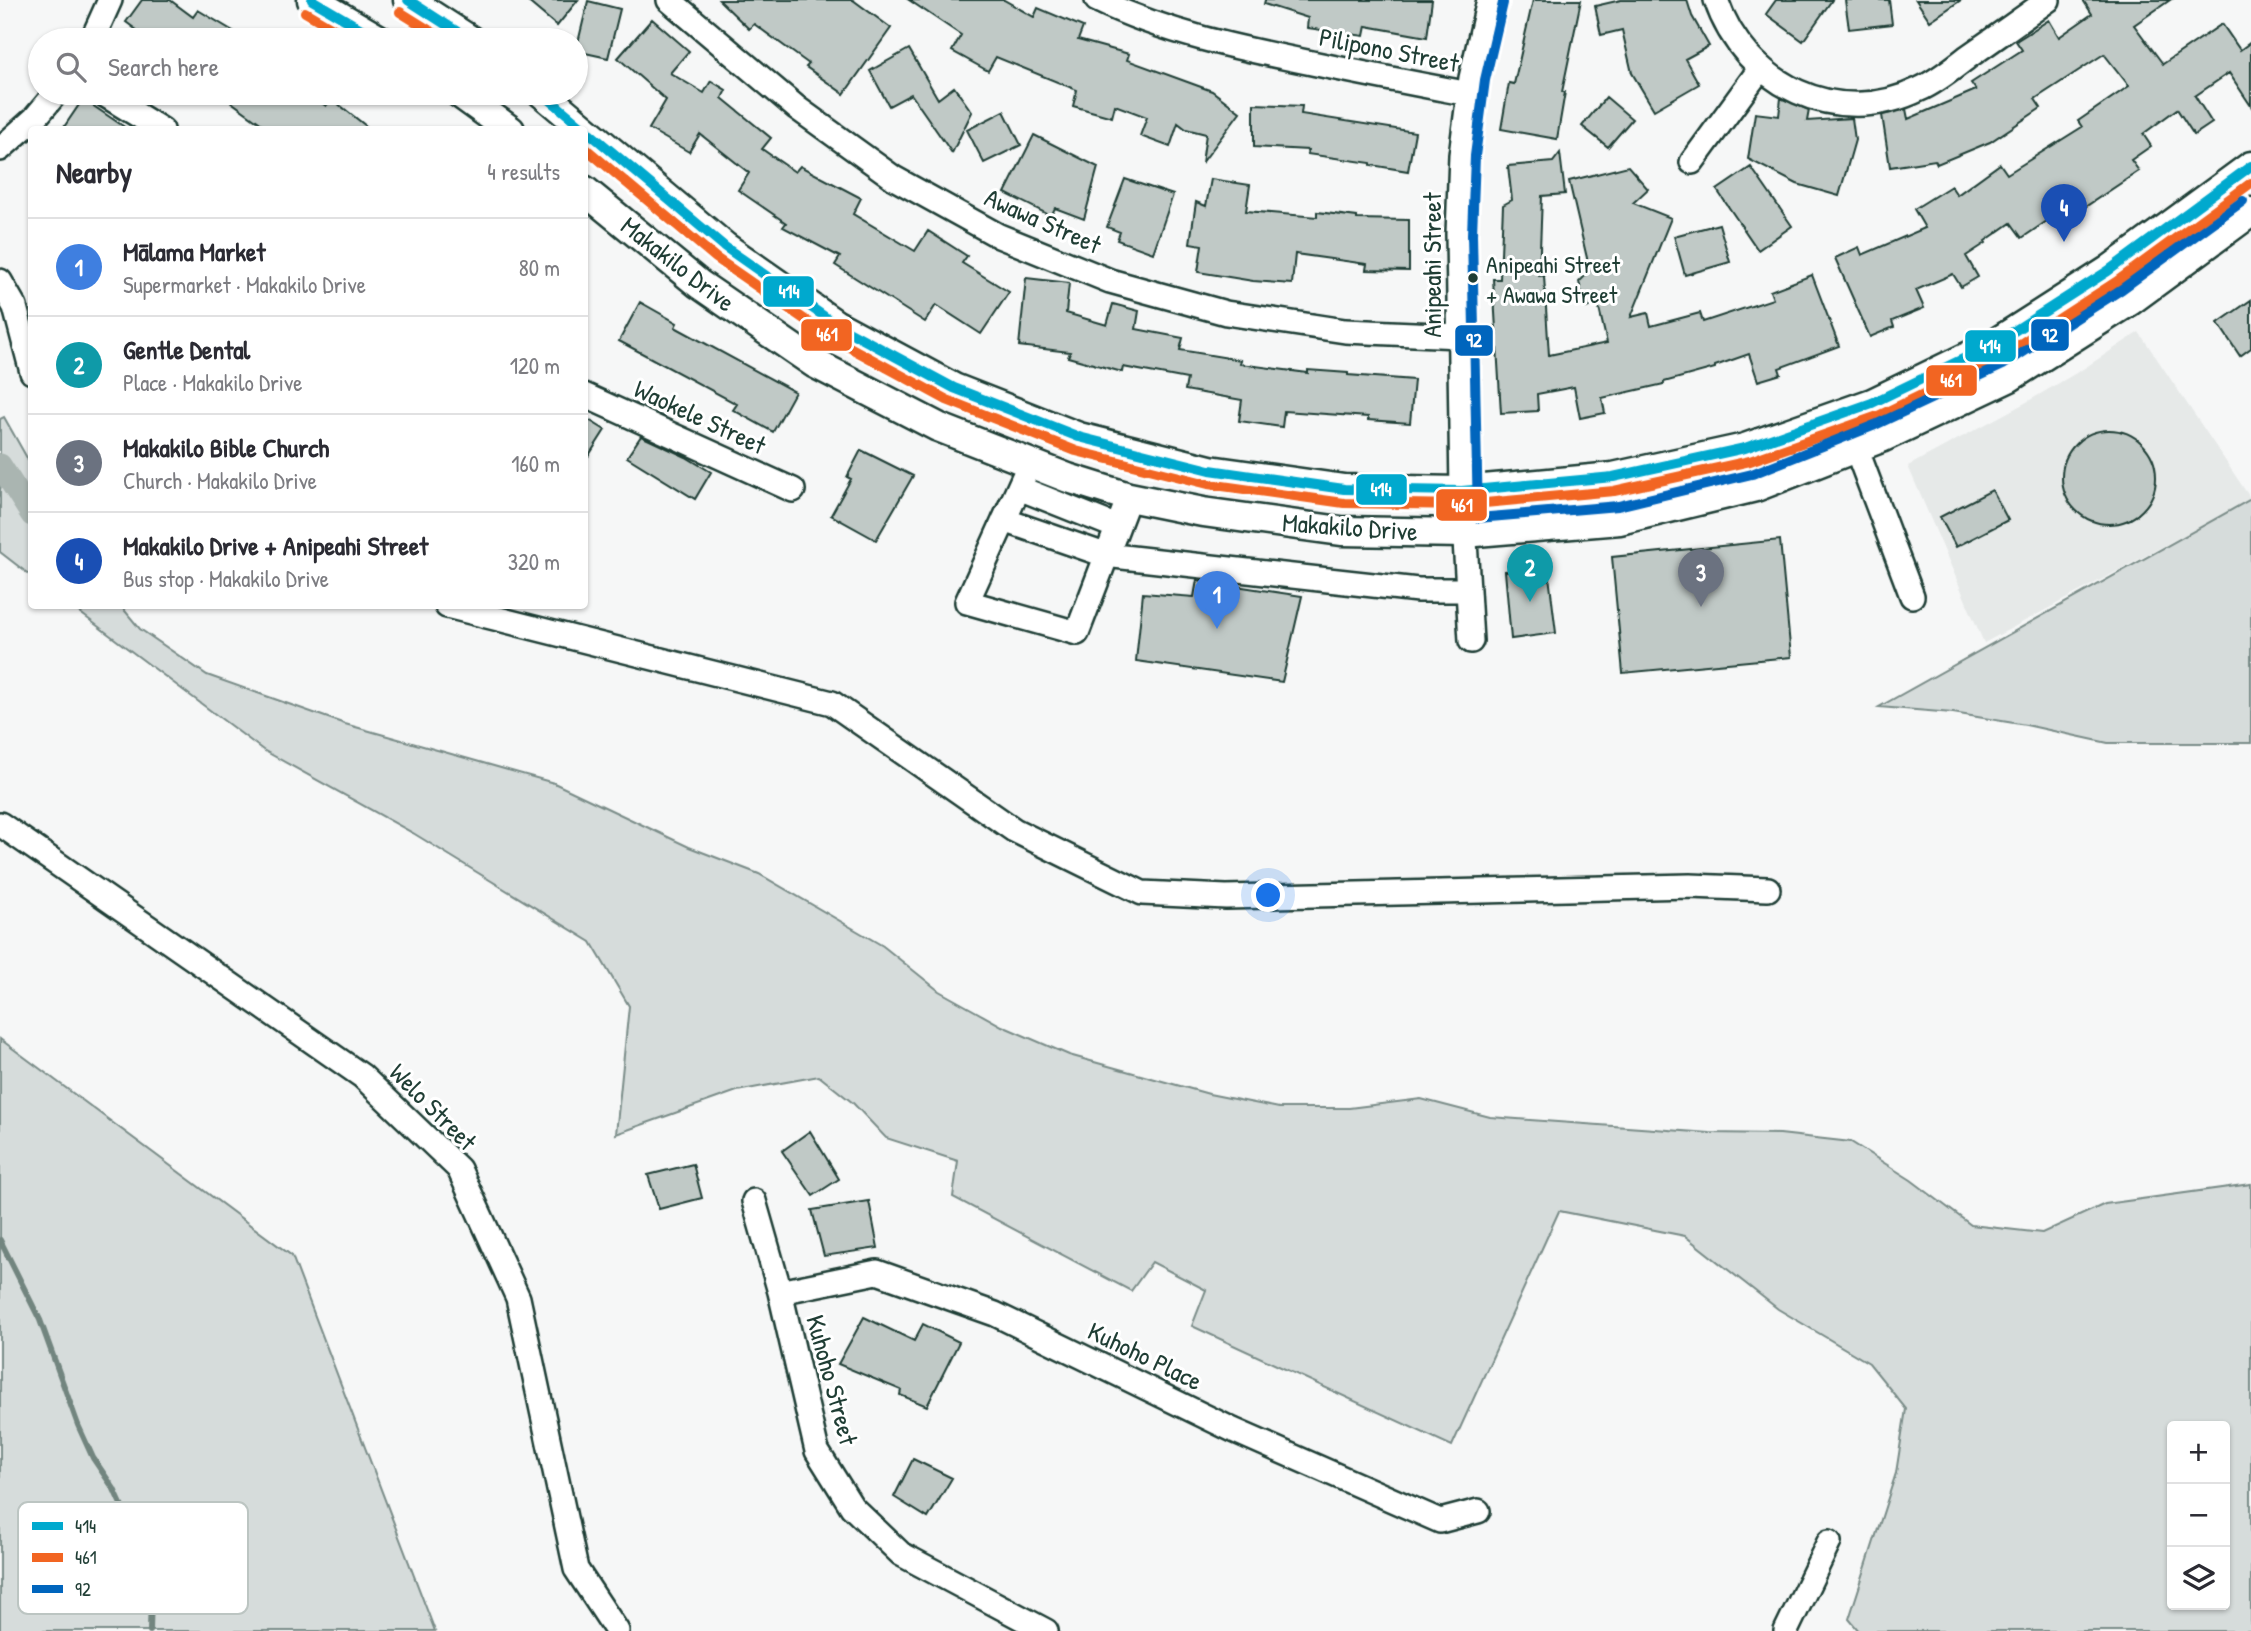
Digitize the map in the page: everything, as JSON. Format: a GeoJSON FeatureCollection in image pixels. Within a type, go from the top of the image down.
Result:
{"type":"FeatureCollection","features":[{"type":"Feature","properties":{"kind":"main road"},"geometry":{"type":"LineString","coordinates":[[312,0],[360,28]]}},
{"type":"Feature","properties":{"kind":"main road"},"geometry":{"type":"LineString","coordinates":[[408,0],[451,28]]}},
{"type":"Feature","properties":{"kind":"main road"},"geometry":{"type":"LineString","coordinates":[[475,105],[504,126]]}},
{"type":"Feature","properties":{"kind":"main road","name":"Makakilo Drive"},"geometry":{"type":"LineString","coordinates":[[556,105],[581,126]]}},
{"type":"Feature","properties":{"kind":"main road","name":"Makakilo Drive"},"geometry":{"type":"LineString","coordinates":[[588,132],[724,247],[835,324],[954,388],[1079,436],[1210,470],[1343,489],[1462,491],[1613,477],[1745,448],[1872,403],[1994,344],[2108,271],[2251,166]]}},
{"type":"Feature","properties":{"kind":"main road","name":"Makakilo Drive"},"geometry":{"type":"LineString","coordinates":[[588,193],[699,284],[814,363],[938,427],[1024,476],[1203,512],[1342,531],[1464,533],[1620,520],[1756,487],[1856,448],[2010,377],[2130,300],[2251,212]]}},
{"type":"Feature","properties":{"kind":"street"},"geometry":{"type":"LineString","coordinates":[[97,28],[110,0]]}},
{"type":"Feature","properties":{"kind":"street","name":"Awawa Street"},"geometry":{"type":"LineString","coordinates":[[669,0],[797,108],[894,178],[999,236],[1110,281],[1226,313],[1345,331],[1460,336]]}},
{"type":"Feature","properties":{"kind":"street","name":"Pilipono Street"},"geometry":{"type":"LineString","coordinates":[[1097,0],[1121,12],[1180,33],[1241,49],[1469,94]]}},
{"type":"Feature","properties":{"kind":"street","name":"Anipeahi Street"},"geometry":{"type":"LineString","coordinates":[[1471,641],[1462,491],[1458,234],[1461,155],[1469,94],[1489,0]]}},
{"type":"Feature","properties":{"kind":"street"},"geometry":{"type":"LineString","coordinates":[[1716,0],[1738,44],[1760,69],[1788,88],[1820,100],[1854,104],[1888,101],[1935,81],[2048,0]]}},
{"type":"Feature","properties":{"kind":"street"},"geometry":{"type":"LineString","coordinates":[[1692,162],[1760,69]]}},
{"type":"Feature","properties":{"kind":"street"},"geometry":{"type":"LineString","coordinates":[[0,149],[46,105]]}},
{"type":"Feature","properties":{"kind":"street"},"geometry":{"type":"LineString","coordinates":[[121,105],[156,126]]}},
{"type":"Feature","properties":{"kind":"street"},"geometry":{"type":"LineString","coordinates":[[0,281],[15,307],[28,357]]}},
{"type":"Feature","properties":{"kind":"street","name":"Waokele Street"},"geometry":{"type":"LineString","coordinates":[[588,397],[793,490]]}},
{"type":"Feature","properties":{"kind":"street"},"geometry":{"type":"LineString","coordinates":[[1856,448],[1912,596]]}},
{"type":"Feature","properties":{"kind":"street"},"geometry":{"type":"LineString","coordinates":[[1117,527],[1024,476],[967,602],[1077,633],[1129,497]]}},
{"type":"Feature","properties":{"kind":"street"},"geometry":{"type":"LineString","coordinates":[[1004,520],[1105,555],[1419,590],[1468,590]]}},
{"type":"Feature","properties":{"kind":"street"},"geometry":{"type":"LineString","coordinates":[[459,609],[832,703],[1014,830],[1142,892],[1226,897],[1690,886],[1769,890]]}},
{"type":"Feature","properties":{"kind":"street","name":"Welo Street"},"geometry":{"type":"LineString","coordinates":[[0,824],[362,1076],[459,1169],[518,1298],[576,1569],[617,1631]]}},
{"type":"Feature","properties":{"kind":"street","name":"Kuhoho Street"},"geometry":{"type":"LineString","coordinates":[[754,1201],[780,1292],[817,1451],[852,1507],[901,1554],[1046,1631]]}},
{"type":"Feature","properties":{"kind":"street","name":"Kuhoho Place"},"geometry":{"type":"LineString","coordinates":[[780,1292],[877,1272],[995,1314],[1233,1430],[1440,1521],[1478,1511]]}},
{"type":"Feature","properties":{"kind":"street"},"geometry":{"type":"LineString","coordinates":[[1786,1631],[1829,1542]]}},
{"type":"Feature","properties":{"kind":"shaded area"},"geometry":{"type":"Polygon","coordinates":[[[2139,332],[2251,499],[1984,643],[1908,466],[2025,403],[2139,332]]]}},
{"type":"Feature","properties":{"kind":"shaded area"},"geometry":{"type":"Polygon","coordinates":[[[4,417],[28,460],[28,574],[0,552],[0,419],[4,417]]]}},
{"type":"Feature","properties":{"kind":"shaded area"},"geometry":{"type":"Polygon","coordinates":[[[2251,499],[2251,743],[2108,743],[1953,713],[1879,707],[2251,499]]]}},
{"type":"Feature","properties":{"kind":"shaded area"},"geometry":{"type":"Polygon","coordinates":[[[75,609],[123,609],[140,629],[207,675],[345,724],[554,783],[689,847],[759,874],[883,946],[939,991],[1002,1026],[1069,1055],[1209,1094],[1279,1108],[1349,1108],[1421,1099],[1490,1117],[1710,1133],[1780,1134],[1851,1142],[1911,1180],[1971,1225],[2042,1233],[2105,1204],[2251,1184],[2251,1631],[1859,1631],[1849,1619],[1896,1473],[1906,1409],[1869,1363],[1778,1309],[1685,1236],[1559,1211],[1452,1446],[1192,1326],[1206,1290],[1152,1262],[1131,1291],[953,1197],[958,1161],[886,1138],[853,1103],[819,1076],[737,1091],[616,1134],[629,1006],[591,942],[413,833],[263,750],[75,609]]]}},
{"type":"Feature","properties":{"kind":"shaded area"},"geometry":{"type":"Polygon","coordinates":[[[0,1039],[292,1256],[435,1631],[0,1631],[0,1039]]]}},
{"type":"Feature","properties":{"kind":"building"},"geometry":{"type":"Polygon","coordinates":[[[142,0],[170,0],[193,17],[198,10],[228,28],[134,28],[126,22],[142,0]]]}},
{"type":"Feature","properties":{"kind":"building"},"geometry":{"type":"Polygon","coordinates":[[[526,0],[578,0],[557,26],[526,0]]]}},
{"type":"Feature","properties":{"kind":"building"},"geometry":{"type":"Polygon","coordinates":[[[719,0],[853,0],[891,28],[844,94],[806,67],[809,64],[754,24],[749,29],[719,0]]]}},
{"type":"Feature","properties":{"kind":"building"},"geometry":{"type":"Polygon","coordinates":[[[909,0],[1004,0],[1034,17],[1038,8],[1083,27],[1078,40],[1129,54],[1127,60],[1212,91],[1240,112],[1202,163],[1206,134],[1186,129],[1178,123],[1170,147],[1140,136],[1147,117],[1115,105],[1112,117],[1073,106],[1077,90],[996,57],[988,71],[952,51],[961,35],[909,0]]]}},
{"type":"Feature","properties":{"kind":"building"},"geometry":{"type":"Polygon","coordinates":[[[1265,0],[1432,0],[1427,37],[1366,26],[1364,36],[1307,28],[1308,18],[1264,4],[1265,0]]]}},
{"type":"Feature","properties":{"kind":"building"},"geometry":{"type":"Polygon","coordinates":[[[1533,0],[1581,0],[1562,92],[1565,92],[1557,139],[1501,129],[1509,83],[1514,84],[1533,0]]]}},
{"type":"Feature","properties":{"kind":"building"},"geometry":{"type":"Polygon","coordinates":[[[1621,0],[1687,0],[1692,16],[1709,46],[1685,59],[1699,84],[1654,110],[1632,73],[1622,30],[1601,35],[1595,6],[1621,0]]]}},
{"type":"Feature","properties":{"kind":"building"},"geometry":{"type":"Polygon","coordinates":[[[1776,0],[1832,0],[1803,41],[1766,14],[1776,0]]]}},
{"type":"Feature","properties":{"kind":"building"},"geometry":{"type":"Polygon","coordinates":[[[1845,0],[1889,0],[1892,24],[1849,29],[1845,0]]]}},
{"type":"Feature","properties":{"kind":"building"},"geometry":{"type":"Polygon","coordinates":[[[1916,0],[1961,0],[1930,21],[1916,0]]]}},
{"type":"Feature","properties":{"kind":"building"},"geometry":{"type":"Polygon","coordinates":[[[2083,0],[2170,0],[2134,25],[2163,64],[2222,24],[2240,50],[2251,42],[2251,106],[2229,73],[2195,96],[2212,123],[2194,135],[2177,109],[2143,134],[2151,146],[2131,160],[2139,171],[2061,223],[2056,215],[2022,238],[2011,223],[1966,256],[1978,277],[1961,287],[1953,274],[1916,290],[1924,308],[1892,321],[1894,327],[1870,337],[1835,258],[1859,247],[1862,255],[1925,228],[1914,209],[1951,186],[1957,195],[2000,164],[2007,174],[2082,127],[2078,121],[2129,86],[2104,54],[2035,99],[2041,108],[1990,142],[1937,164],[1935,160],[1890,167],[1882,115],[1906,109],[1908,119],[1976,90],[1971,83],[2022,50],[2016,41],[2049,20],[2059,37],[2092,14],[2083,0]]]}},
{"type":"Feature","properties":{"kind":"building"},"geometry":{"type":"Polygon","coordinates":[[[588,1],[620,9],[608,58],[588,54],[588,28],[582,28],[588,1]]]}},
{"type":"Feature","properties":{"kind":"building"},"geometry":{"type":"Polygon","coordinates":[[[652,19],[689,51],[670,73],[704,93],[711,81],[726,90],[722,98],[771,138],[762,149],[795,172],[800,166],[861,198],[853,214],[915,251],[928,231],[967,256],[962,263],[1009,292],[981,334],[936,305],[925,322],[835,265],[840,257],[783,227],[786,223],[738,190],[749,173],[700,134],[689,152],[649,129],[666,100],[618,58],[652,19]]]}},
{"type":"Feature","properties":{"kind":"building"},"geometry":{"type":"Polygon","coordinates":[[[909,49],[938,99],[954,87],[972,112],[952,153],[911,94],[889,106],[870,71],[909,49]]]}},
{"type":"Feature","properties":{"kind":"building"},"geometry":{"type":"Polygon","coordinates":[[[1606,97],[1632,119],[1608,147],[1582,126],[1606,97]]]}},
{"type":"Feature","properties":{"kind":"building"},"geometry":{"type":"Polygon","coordinates":[[[1781,98],[1809,110],[1807,121],[1852,118],[1855,140],[1839,196],[1797,184],[1748,159],[1755,113],[1779,116],[1781,98]]]}},
{"type":"Feature","properties":{"kind":"building"},"geometry":{"type":"Polygon","coordinates":[[[1254,104],[1302,106],[1301,114],[1415,132],[1408,171],[1307,154],[1308,150],[1254,147],[1254,104]]]}},
{"type":"Feature","properties":{"kind":"building"},"geometry":{"type":"Polygon","coordinates":[[[79,105],[92,105],[123,126],[65,126],[79,105]]]}},
{"type":"Feature","properties":{"kind":"building"},"geometry":{"type":"Polygon","coordinates":[[[236,105],[340,105],[366,126],[264,126],[236,105]]]}},
{"type":"Feature","properties":{"kind":"building"},"geometry":{"type":"Polygon","coordinates":[[[1004,111],[1021,145],[984,163],[967,130],[1004,111]]]}},
{"type":"Feature","properties":{"kind":"building"},"geometry":{"type":"Polygon","coordinates":[[[1034,135],[1098,167],[1084,219],[1055,208],[1051,216],[1005,193],[1034,135]]]}},
{"type":"Feature","properties":{"kind":"building"},"geometry":{"type":"Polygon","coordinates":[[[1560,153],[1565,194],[1542,196],[1539,276],[1544,276],[1549,355],[1607,343],[1598,304],[1586,308],[1579,282],[1590,271],[1569,181],[1628,166],[1648,189],[1633,203],[1671,218],[1631,317],[1648,313],[1651,326],[1700,313],[1703,322],[1773,299],[1770,291],[1812,275],[1839,346],[1779,368],[1781,374],[1758,381],[1749,354],[1664,384],[1602,398],[1605,413],[1580,418],[1574,387],[1537,394],[1538,411],[1501,413],[1493,279],[1500,279],[1503,205],[1512,200],[1508,166],[1553,162],[1560,153]]]}},
{"type":"Feature","properties":{"kind":"building"},"geometry":{"type":"Polygon","coordinates":[[[1751,167],[1792,226],[1758,250],[1717,190],[1751,167]]]}},
{"type":"Feature","properties":{"kind":"building"},"geometry":{"type":"Polygon","coordinates":[[[1125,179],[1173,195],[1153,253],[1117,240],[1120,232],[1107,227],[1125,179]]]}},
{"type":"Feature","properties":{"kind":"building"},"geometry":{"type":"Polygon","coordinates":[[[1211,179],[1250,185],[1246,211],[1317,217],[1317,212],[1357,219],[1409,220],[1409,271],[1366,270],[1367,264],[1295,254],[1292,284],[1198,272],[1202,245],[1190,243],[1196,202],[1206,206],[1211,179]]]}},
{"type":"Feature","properties":{"kind":"building"},"geometry":{"type":"Polygon","coordinates":[[[1719,224],[1730,262],[1685,275],[1674,236],[1719,224]]]}},
{"type":"Feature","properties":{"kind":"building"},"geometry":{"type":"Polygon","coordinates":[[[1026,278],[1069,283],[1066,313],[1107,325],[1113,304],[1139,311],[1136,329],[1183,338],[1180,350],[1241,360],[1240,364],[1308,373],[1308,370],[1414,380],[1410,423],[1284,411],[1282,427],[1239,421],[1242,400],[1185,390],[1187,379],[1123,367],[1122,372],[1068,357],[1070,352],[1019,346],[1026,278]]]}},
{"type":"Feature","properties":{"kind":"building"},"geometry":{"type":"Polygon","coordinates":[[[2251,300],[2251,348],[2240,356],[2218,323],[2251,300]]]}},
{"type":"Feature","properties":{"kind":"building"},"geometry":{"type":"Polygon","coordinates":[[[640,302],[677,323],[675,327],[795,392],[773,432],[733,410],[737,404],[619,341],[640,302]]]}},
{"type":"Feature","properties":{"kind":"building"},"geometry":{"type":"Polygon","coordinates":[[[588,419],[605,430],[588,457],[588,419]]]}},
{"type":"Feature","properties":{"kind":"building"},"geometry":{"type":"Polygon","coordinates":[[[2109,430],[2127,434],[2142,444],[2152,459],[2156,477],[2152,495],[2142,510],[2127,520],[2109,524],[2091,520],[2076,510],[2066,495],[2062,477],[2066,459],[2076,444],[2091,434],[2109,430]]]}},
{"type":"Feature","properties":{"kind":"building"},"geometry":{"type":"Polygon","coordinates":[[[641,436],[711,472],[695,499],[627,457],[641,436]]]}},
{"type":"Feature","properties":{"kind":"building"},"geometry":{"type":"Polygon","coordinates":[[[861,450],[913,476],[876,540],[831,515],[851,479],[847,477],[861,450]]]}},
{"type":"Feature","properties":{"kind":"building"},"geometry":{"type":"Polygon","coordinates":[[[1992,490],[2008,520],[1956,547],[1940,517],[1992,490]]]}},
{"type":"Feature","properties":{"kind":"building"},"geometry":{"type":"Polygon","coordinates":[[[1780,540],[1791,657],[1623,673],[1612,557],[1780,540]]]}},
{"type":"Feature","properties":{"kind":"building"},"geometry":{"type":"Polygon","coordinates":[[[1548,568],[1556,633],[1511,639],[1505,571],[1548,568]]]}},
{"type":"Feature","properties":{"kind":"building"},"geometry":{"type":"Polygon","coordinates":[[[1197,580],[1302,596],[1282,682],[1136,661],[1143,593],[1194,597],[1197,580]]]}},
{"type":"Feature","properties":{"kind":"building"},"geometry":{"type":"Polygon","coordinates":[[[810,1131],[839,1179],[813,1196],[782,1151],[810,1131]]]}},
{"type":"Feature","properties":{"kind":"building"},"geometry":{"type":"Polygon","coordinates":[[[693,1164],[702,1198],[659,1209],[648,1175],[693,1164]]]}},
{"type":"Feature","properties":{"kind":"building"},"geometry":{"type":"Polygon","coordinates":[[[869,1201],[878,1248],[824,1256],[812,1210],[869,1201]]]}},
{"type":"Feature","properties":{"kind":"building"},"geometry":{"type":"Polygon","coordinates":[[[864,1317],[914,1341],[923,1324],[959,1342],[927,1406],[900,1395],[901,1390],[838,1364],[864,1317]]]}},
{"type":"Feature","properties":{"kind":"building"},"geometry":{"type":"Polygon","coordinates":[[[913,1459],[952,1478],[928,1518],[894,1497],[913,1459]]]}},
{"type":"Feature","properties":{"kind":"waterway"},"geometry":{"type":"LineString","coordinates":[[0,465],[28,509]]}},
{"type":"Feature","properties":{"kind":"waterway"},"geometry":{"type":"LineString","coordinates":[[0,1240],[40,1320],[78,1425],[93,1458],[120,1502]]}},
{"type":"Feature","properties":{"kind":"waterway"},"geometry":{"type":"LineString","coordinates":[[150,1614],[150,1631]]}},
{"type":"Feature","properties":{"kind":"transit line","name":"414"},"geometry":{"type":"LineString","coordinates":[[312,0],[360,28]]}},
{"type":"Feature","properties":{"kind":"transit line","name":"414"},"geometry":{"type":"LineString","coordinates":[[408,0],[451,28]]}},
{"type":"Feature","properties":{"kind":"transit line","name":"92"},"geometry":{"type":"LineString","coordinates":[[1503,3],[1485,80],[1475,156],[1472,234],[1478,518],[1618,506],[1752,474],[1875,425],[2003,365],[2122,289],[2243,201]]}},
{"type":"Feature","properties":{"kind":"transit line","name":"461"},"geometry":{"type":"LineString","coordinates":[[305,12],[332,28]]}},
{"type":"Feature","properties":{"kind":"transit line","name":"461"},"geometry":{"type":"LineString","coordinates":[[400,12],[426,28]]}},
{"type":"Feature","properties":{"kind":"transit line","name":"414"},"geometry":{"type":"LineString","coordinates":[[556,105],[581,126]]}},
{"type":"Feature","properties":{"kind":"transit line","name":"414"},"geometry":{"type":"LineString","coordinates":[[588,132],[725,247],[835,324],[954,388],[1079,437],[1210,470],[1344,489],[1462,491],[1613,477],[1745,448],[1872,403],[1994,344],[2108,271],[2251,166]]}},
{"type":"Feature","properties":{"kind":"transit line","name":"461"},"geometry":{"type":"LineString","coordinates":[[588,150],[716,258],[827,335],[947,400],[1076,451],[1208,484],[1344,503],[1463,505],[1614,491],[1750,461],[1878,416],[2000,357],[2116,282],[2251,183]]}},
{"type":"Feature","properties":{"kind":"place","name":"Makakilo Drive + Anipeahi Street"},"geometry":{"type":"Point","coordinates":[2064,242]}},
{"type":"Feature","properties":{"kind":"place","name":"Anipeahi Street + Awawa Street"},"geometry":{"type":"Point","coordinates":[1473,278]}},
{"type":"Feature","properties":{"kind":"place","name":"Gentle Dental"},"geometry":{"type":"Point","coordinates":[1530,602]}},
{"type":"Feature","properties":{"kind":"place","name":"Makakilo Bible Church"},"geometry":{"type":"Point","coordinates":[1701,607]}},
{"type":"Feature","properties":{"kind":"place","name":"Mālama Market"},"geometry":{"type":"Point","coordinates":[1217,629]}}]}
